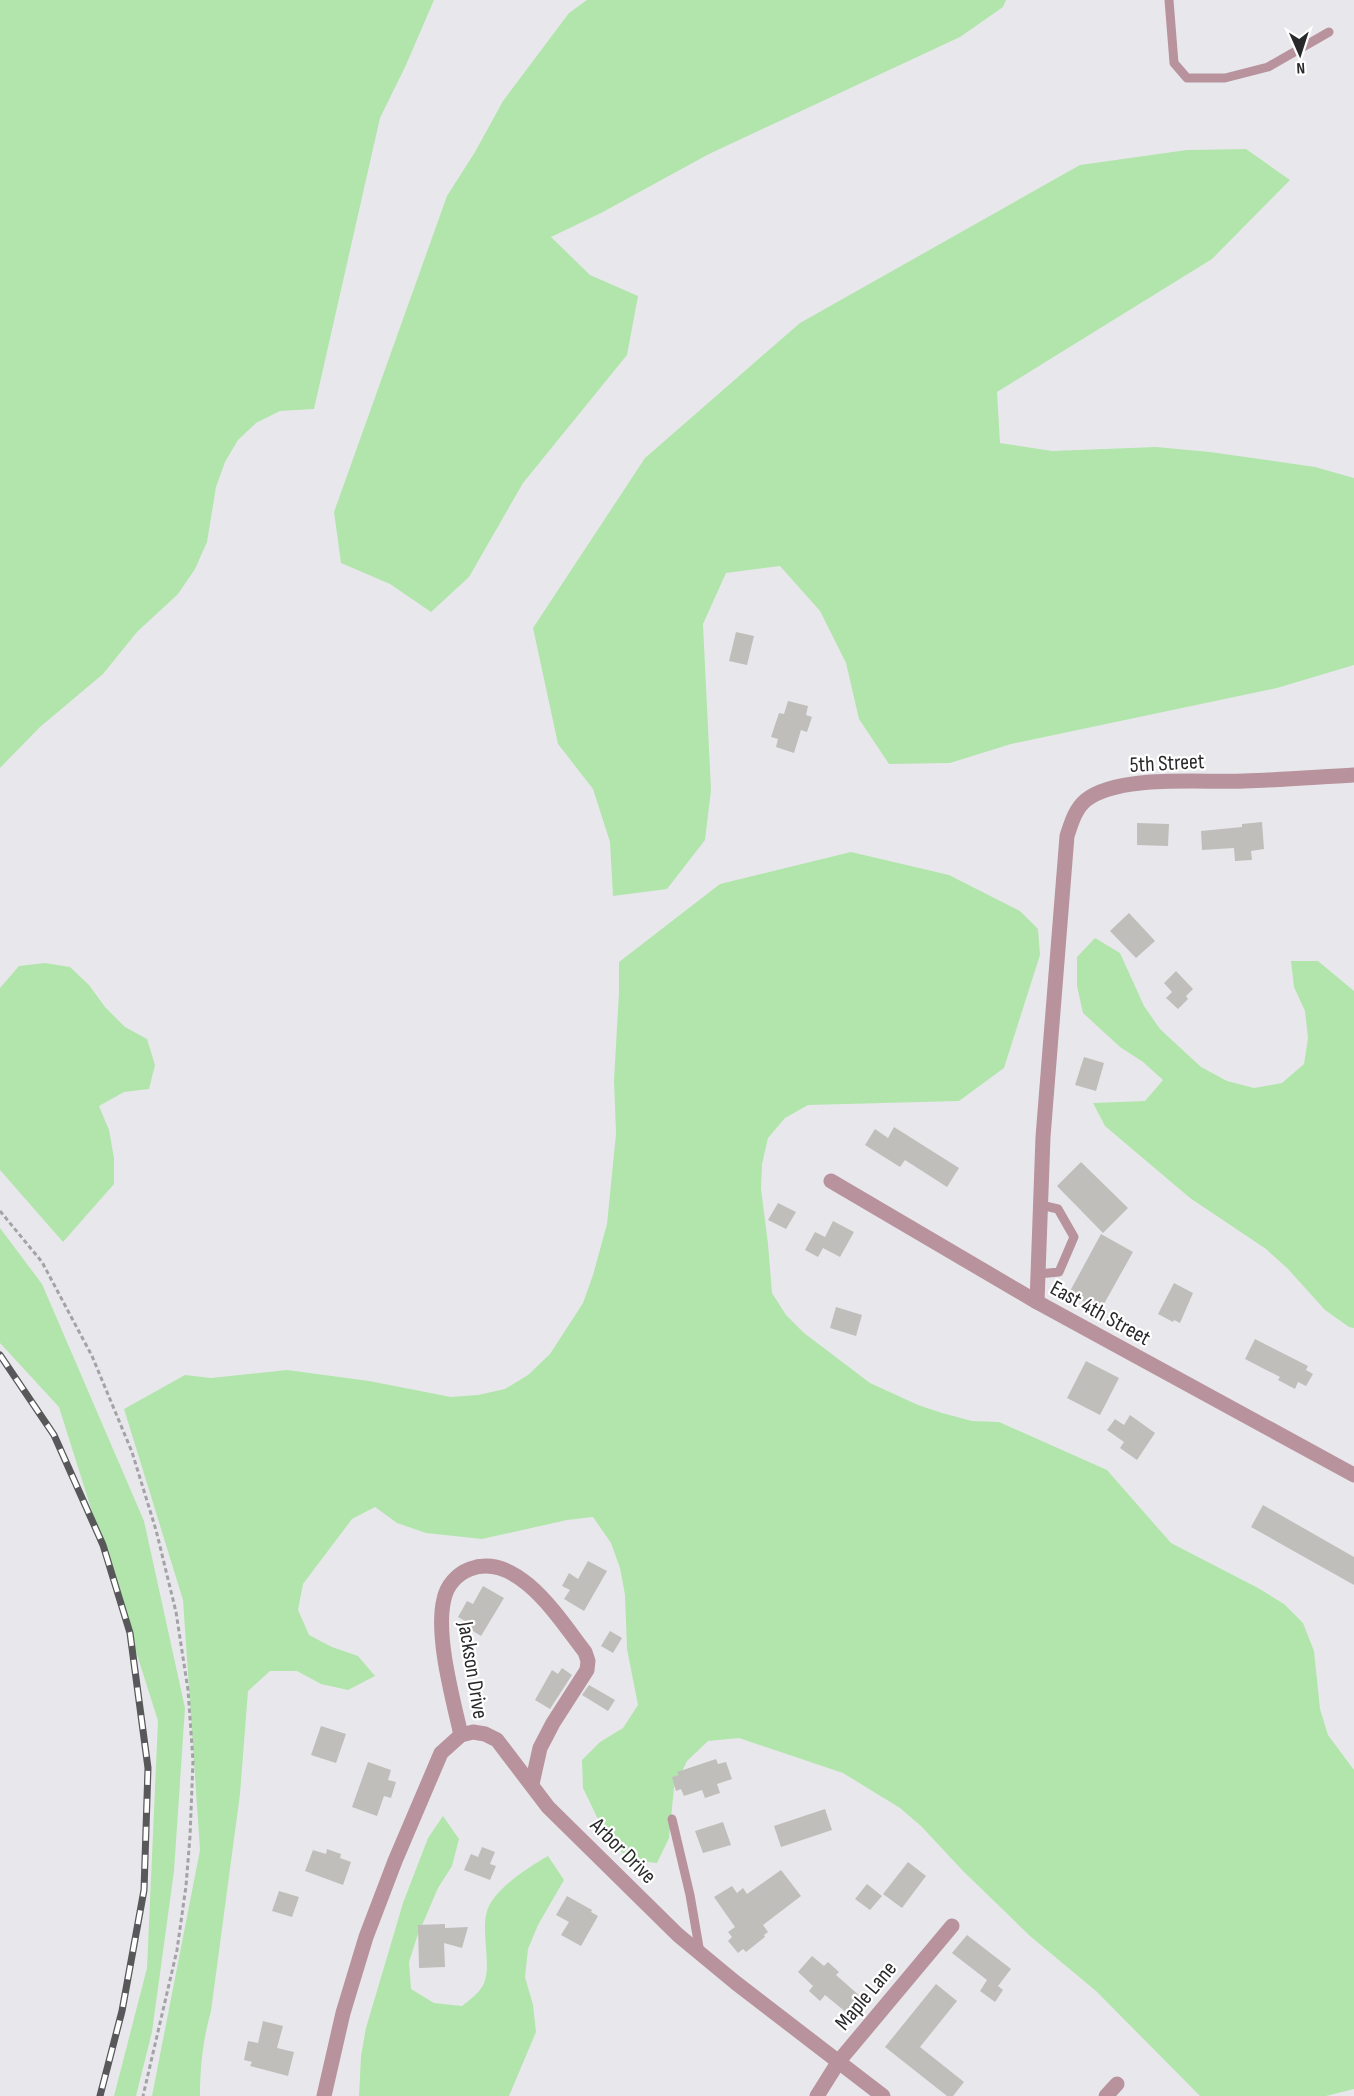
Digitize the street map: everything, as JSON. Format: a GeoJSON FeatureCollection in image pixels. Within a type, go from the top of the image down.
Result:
{"type":"FeatureCollection","features":[{"type":"Feature","properties":{"kind":"street","name":"5th Street"},"geometry":{"type":"LineString","coordinates":[[1036,1302],[1046,1085],[1067,836],[1074,814],[1084,801],[1101,791],[1148,782],[1243,781],[1354,775]]}},
{"type":"Feature","properties":{"kind":"street","name":"East 4th Street"},"geometry":{"type":"LineString","coordinates":[[831,1181],[1036,1302],[1354,1475]]}},
{"type":"Feature","properties":{"kind":"street","name":"Jackson Drive"},"geometry":{"type":"LineString","coordinates":[[324,2096],[343,2013],[366,1937],[395,1861],[441,1753],[461,1735],[449,1684],[442,1617],[444,1599],[449,1587],[460,1573],[472,1568],[485,1566],[502,1569],[533,1588],[585,1652],[588,1661],[587,1670],[540,1748],[532,1785]]}},
{"type":"Feature","properties":{"kind":"street","name":"Arbor Drive"},"geometry":{"type":"LineString","coordinates":[[461,1735],[473,1732],[485,1734],[497,1740],[548,1807],[678,1935],[883,2096]]}},
{"type":"Feature","properties":{"kind":"street","name":"Maple Lane"},"geometry":{"type":"LineString","coordinates":[[817,2096],[838,2061],[952,1926]]}},
{"type":"Feature","properties":{"kind":"street"},"geometry":{"type":"LineString","coordinates":[[1106,2096],[1117,2084]]}},
{"type":"Feature","properties":{"kind":"lane"},"geometry":{"type":"LineString","coordinates":[[1169,0],[1174,63],[1187,78],[1225,78],[1268,67],[1329,32]]}},
{"type":"Feature","properties":{"kind":"lane"},"geometry":{"type":"LineString","coordinates":[[1038,1274],[1059,1272],[1074,1237],[1058,1209],[1041,1205]]}},
{"type":"Feature","properties":{"kind":"lane"},"geometry":{"type":"LineString","coordinates":[[672,1819],[690,1894],[700,1953]]}},
{"type":"Feature","properties":{"kind":"path"},"geometry":{"type":"LineString","coordinates":[[0,1211],[42,1262],[92,1356],[132,1452],[156,1530],[176,1612],[188,1690],[193,1761],[189,1856],[177,1950],[142,2096]]}},
{"type":"Feature","properties":{"kind":"green space"},"geometry":{"type":"Polygon","coordinates":[[[0,0],[434,0],[380,118],[314,409],[280,411],[256,423],[238,440],[225,462],[216,487],[207,542],[195,569],[178,594],[137,632],[103,674],[40,727],[0,768],[0,0]]]}},
{"type":"Feature","properties":{"kind":"green space"},"geometry":{"type":"Polygon","coordinates":[[[587,0],[1006,0],[1003,7],[960,37],[709,154],[601,213],[551,237],[590,275],[638,296],[627,355],[523,483],[469,577],[431,612],[390,584],[341,563],[334,512],[447,196],[503,101],[569,13],[587,0]]]}},
{"type":"Feature","properties":{"kind":"green space"},"geometry":{"type":"Polygon","coordinates":[[[1246,149],[1290,180],[1212,259],[997,392],[1000,443],[1052,451],[1156,447],[1210,452],[1315,467],[1354,478],[1354,665],[1277,688],[1011,744],[950,763],[889,764],[859,719],[846,663],[820,611],[780,566],[726,573],[703,624],[711,790],[705,840],[667,889],[613,896],[610,842],[593,789],[558,744],[533,628],[645,458],[800,323],[1080,165],[1187,150],[1246,149]]]}},
{"type":"Feature","properties":{"kind":"green space"},"geometry":{"type":"Polygon","coordinates":[[[851,852],[949,875],[1020,911],[1038,929],[1040,955],[1004,1068],[959,1101],[808,1105],[785,1118],[768,1138],[762,1164],[761,1189],[772,1293],[786,1315],[804,1333],[870,1383],[918,1405],[942,1413],[972,1421],[999,1422],[1107,1470],[1171,1543],[1258,1588],[1284,1604],[1303,1623],[1314,1651],[1320,1709],[1328,1735],[1354,1770],[1354,2089],[1326,2096],[1200,2096],[1096,1991],[1030,1936],[963,1871],[921,1826],[900,1808],[843,1773],[739,1738],[708,1741],[687,1761],[674,1788],[669,1838],[657,1863],[630,1860],[607,1838],[583,1788],[582,1760],[600,1742],[623,1728],[638,1705],[627,1649],[625,1595],[620,1568],[611,1543],[593,1517],[567,1520],[482,1539],[426,1533],[397,1523],[375,1507],[352,1519],[303,1584],[298,1610],[309,1635],[332,1647],[358,1656],[375,1676],[348,1690],[321,1684],[297,1671],[270,1671],[248,1691],[240,1794],[211,2011],[202,2053],[200,2096],[152,2096],[200,1850],[183,1600],[124,1409],[185,1375],[211,1378],[287,1370],[369,1381],[451,1397],[478,1395],[505,1389],[528,1375],[550,1354],[583,1303],[607,1224],[616,1134],[614,1080],[619,962],[720,884],[851,852]]]}},
{"type":"Feature","properties":{"kind":"green space"},"geometry":{"type":"Polygon","coordinates":[[[1095,938],[1120,953],[1144,1006],[1160,1029],[1201,1067],[1227,1081],[1254,1088],[1282,1083],[1304,1064],[1308,1038],[1305,1011],[1294,987],[1291,961],[1318,961],[1354,991],[1354,1328],[1325,1310],[1288,1269],[1266,1249],[1190,1198],[1105,1126],[1093,1103],[1145,1101],[1163,1080],[1143,1062],[1120,1047],[1083,1013],[1077,986],[1077,957],[1095,938]]]}},
{"type":"Feature","properties":{"kind":"green space"},"geometry":{"type":"Polygon","coordinates":[[[45,963],[70,967],[89,985],[105,1007],[125,1027],[147,1039],[155,1065],[149,1089],[124,1092],[99,1106],[109,1130],[114,1158],[114,1184],[63,1242],[0,1170],[0,988],[19,966],[45,963]]]}},
{"type":"Feature","properties":{"kind":"green space"},"geometry":{"type":"Polygon","coordinates":[[[0,1228],[42,1284],[144,1521],[185,1708],[174,1871],[152,2032],[136,2096],[114,2096],[147,1968],[158,1721],[59,1407],[0,1343],[0,1228]]]}},
{"type":"Feature","properties":{"kind":"green space"},"geometry":{"type":"Polygon","coordinates":[[[443,1816],[459,1839],[452,1866],[438,1888],[409,1962],[411,1989],[434,2003],[462,2006],[475,1995],[482,1987],[487,1970],[485,1927],[488,1908],[492,1900],[506,1885],[548,1856],[564,1880],[538,1925],[528,1949],[525,1977],[533,2005],[536,2032],[509,2096],[359,2096],[361,2056],[366,2028],[403,1903],[428,1838],[443,1816]]]}},
{"type":"Feature","properties":{"kind":"building"},"geometry":{"type":"Polygon","coordinates":[[[736,632],[754,636],[747,665],[729,661],[736,632]]]}},
{"type":"Feature","properties":{"kind":"building"},"geometry":{"type":"Polygon","coordinates":[[[788,701],[808,706],[806,715],[812,717],[807,732],[801,730],[794,753],[776,747],[778,739],[771,737],[779,713],[784,714],[788,701]]]}},
{"type":"Feature","properties":{"kind":"building"},"geometry":{"type":"Polygon","coordinates":[[[1262,822],[1264,849],[1251,851],[1252,860],[1235,861],[1234,848],[1202,850],[1201,831],[1242,827],[1242,824],[1262,822]]]}},
{"type":"Feature","properties":{"kind":"building"},"geometry":{"type":"Polygon","coordinates":[[[1137,823],[1169,824],[1168,846],[1137,845],[1137,823]]]}},
{"type":"Feature","properties":{"kind":"building"},"geometry":{"type":"Polygon","coordinates":[[[1129,913],[1155,941],[1136,958],[1110,931],[1129,913]]]}},
{"type":"Feature","properties":{"kind":"building"},"geometry":{"type":"Polygon","coordinates":[[[1176,971],[1193,989],[1186,996],[1188,999],[1178,1009],[1166,998],[1172,992],[1164,983],[1176,971]]]}},
{"type":"Feature","properties":{"kind":"building"},"geometry":{"type":"Polygon","coordinates":[[[1084,1057],[1104,1063],[1096,1091],[1075,1085],[1084,1057]]]}},
{"type":"Feature","properties":{"kind":"building"},"geometry":{"type":"Polygon","coordinates":[[[894,1127],[959,1168],[947,1187],[905,1160],[900,1167],[865,1145],[875,1129],[888,1138],[894,1127]]]}},
{"type":"Feature","properties":{"kind":"building"},"geometry":{"type":"Polygon","coordinates":[[[1081,1162],[1128,1208],[1103,1233],[1057,1186],[1081,1162]]]}},
{"type":"Feature","properties":{"kind":"building"},"geometry":{"type":"Polygon","coordinates":[[[778,1203],[796,1212],[786,1229],[768,1220],[778,1203]]]}},
{"type":"Feature","properties":{"kind":"building"},"geometry":{"type":"Polygon","coordinates":[[[833,1221],[854,1232],[840,1257],[823,1248],[818,1257],[805,1250],[815,1232],[825,1237],[833,1221]]]}},
{"type":"Feature","properties":{"kind":"building"},"geometry":{"type":"Polygon","coordinates":[[[1101,1234],[1133,1252],[1100,1311],[1069,1293],[1101,1234]]]}},
{"type":"Feature","properties":{"kind":"building"},"geometry":{"type":"Polygon","coordinates":[[[1174,1283],[1193,1293],[1180,1323],[1158,1314],[1174,1283]]]}},
{"type":"Feature","properties":{"kind":"building"},"geometry":{"type":"Polygon","coordinates":[[[836,1307],[862,1315],[856,1336],[830,1328],[836,1307]]]}},
{"type":"Feature","properties":{"kind":"building"},"geometry":{"type":"Polygon","coordinates":[[[1255,1339],[1308,1366],[1306,1370],[1313,1374],[1306,1386],[1298,1382],[1295,1389],[1278,1380],[1280,1377],[1245,1359],[1255,1339]]]}},
{"type":"Feature","properties":{"kind":"building"},"geometry":{"type":"Polygon","coordinates":[[[1086,1361],[1119,1378],[1100,1415],[1067,1398],[1086,1361]]]}},
{"type":"Feature","properties":{"kind":"building"},"geometry":{"type":"Polygon","coordinates":[[[1130,1415],[1155,1433],[1137,1460],[1120,1448],[1124,1442],[1107,1430],[1115,1419],[1124,1425],[1130,1415]]]}},
{"type":"Feature","properties":{"kind":"building"},"geometry":{"type":"Polygon","coordinates":[[[1263,1505],[1354,1557],[1354,1585],[1251,1527],[1263,1505]]]}},
{"type":"Feature","properties":{"kind":"building"},"geometry":{"type":"Polygon","coordinates":[[[588,1561],[607,1571],[584,1611],[564,1599],[570,1590],[562,1586],[569,1573],[578,1579],[588,1561]]]}},
{"type":"Feature","properties":{"kind":"building"},"geometry":{"type":"Polygon","coordinates":[[[483,1586],[504,1598],[481,1636],[463,1625],[465,1621],[458,1617],[467,1601],[473,1604],[483,1586]]]}},
{"type":"Feature","properties":{"kind":"building"},"geometry":{"type":"Polygon","coordinates":[[[610,1631],[622,1638],[613,1653],[601,1646],[610,1631]]]}},
{"type":"Feature","properties":{"kind":"building"},"geometry":{"type":"Polygon","coordinates":[[[562,1668],[572,1675],[550,1709],[535,1700],[552,1670],[558,1674],[562,1668]]]}},
{"type":"Feature","properties":{"kind":"building"},"geometry":{"type":"Polygon","coordinates":[[[589,1685],[615,1700],[608,1711],[582,1695],[589,1685]]]}},
{"type":"Feature","properties":{"kind":"building"},"geometry":{"type":"Polygon","coordinates":[[[321,1726],[346,1734],[336,1763],[311,1755],[321,1726]]]}},
{"type":"Feature","properties":{"kind":"building"},"geometry":{"type":"Polygon","coordinates":[[[716,1759],[718,1764],[726,1762],[732,1779],[717,1784],[720,1793],[705,1798],[702,1790],[684,1796],[681,1789],[676,1791],[672,1777],[679,1775],[677,1772],[716,1759]]]}},
{"type":"Feature","properties":{"kind":"building"},"geometry":{"type":"Polygon","coordinates":[[[368,1762],[391,1770],[388,1780],[396,1782],[391,1798],[384,1796],[377,1816],[352,1807],[368,1762]]]}},
{"type":"Feature","properties":{"kind":"building"},"geometry":{"type":"Polygon","coordinates":[[[825,1809],[832,1830],[781,1847],[774,1826],[825,1809]]]}},
{"type":"Feature","properties":{"kind":"building"},"geometry":{"type":"Polygon","coordinates":[[[723,1822],[731,1845],[703,1853],[695,1831],[723,1822]]]}},
{"type":"Feature","properties":{"kind":"building"},"geometry":{"type":"Polygon","coordinates":[[[482,1847],[495,1852],[490,1864],[496,1866],[490,1880],[464,1870],[471,1854],[478,1857],[482,1847]]]}},
{"type":"Feature","properties":{"kind":"building"},"geometry":{"type":"Polygon","coordinates":[[[327,1849],[341,1854],[340,1858],[351,1862],[343,1885],[305,1871],[313,1850],[326,1854],[327,1849]]]}},
{"type":"Feature","properties":{"kind":"building"},"geometry":{"type":"Polygon","coordinates":[[[908,1862],[926,1876],[902,1908],[883,1894],[908,1862]]]}},
{"type":"Feature","properties":{"kind":"building"},"geometry":{"type":"Polygon","coordinates":[[[781,1870],[801,1896],[763,1925],[768,1932],[764,1935],[765,1937],[746,1952],[743,1949],[738,1953],[728,1941],[732,1937],[728,1932],[735,1927],[714,1897],[732,1886],[737,1893],[743,1888],[747,1894],[781,1870]]]}},
{"type":"Feature","properties":{"kind":"building"},"geometry":{"type":"Polygon","coordinates":[[[867,1884],[882,1896],[870,1910],[855,1899],[867,1884]]]}},
{"type":"Feature","properties":{"kind":"building"},"geometry":{"type":"Polygon","coordinates":[[[279,1891],[299,1897],[292,1917],[272,1911],[279,1891]]]}},
{"type":"Feature","properties":{"kind":"building"},"geometry":{"type":"Polygon","coordinates":[[[567,1896],[598,1916],[581,1946],[561,1935],[569,1922],[556,1915],[567,1896]]]}},
{"type":"Feature","properties":{"kind":"building"},"geometry":{"type":"Polygon","coordinates":[[[445,1924],[445,1928],[468,1927],[462,1948],[444,1943],[445,1967],[419,1968],[418,1925],[445,1924]]]}},
{"type":"Feature","properties":{"kind":"building"},"geometry":{"type":"Polygon","coordinates":[[[967,1935],[1011,1969],[998,1986],[1003,1990],[995,2002],[980,1991],[987,1980],[952,1953],[967,1935]]]}},
{"type":"Feature","properties":{"kind":"building"},"geometry":{"type":"Polygon","coordinates":[[[812,1956],[824,1966],[828,1962],[839,1972],[836,1975],[861,1997],[847,2013],[825,1995],[820,2001],[809,1991],[813,1986],[798,1972],[812,1956]]]}},
{"type":"Feature","properties":{"kind":"building"},"geometry":{"type":"Polygon","coordinates":[[[936,1984],[957,2001],[920,2047],[964,2082],[953,2096],[947,2096],[885,2047],[936,1984]]]}},
{"type":"Feature","properties":{"kind":"building"},"geometry":{"type":"Polygon","coordinates":[[[263,2021],[283,2026],[277,2048],[294,2052],[288,2076],[250,2066],[252,2062],[244,2060],[248,2041],[258,2043],[263,2021]]]}},
{"type":"Feature","properties":{"kind":"railway"},"geometry":{"type":"LineString","coordinates":[[0,1355],[54,1435],[103,1545],[130,1633],[148,1768],[144,1890],[122,2011],[100,2096]]}}]}
